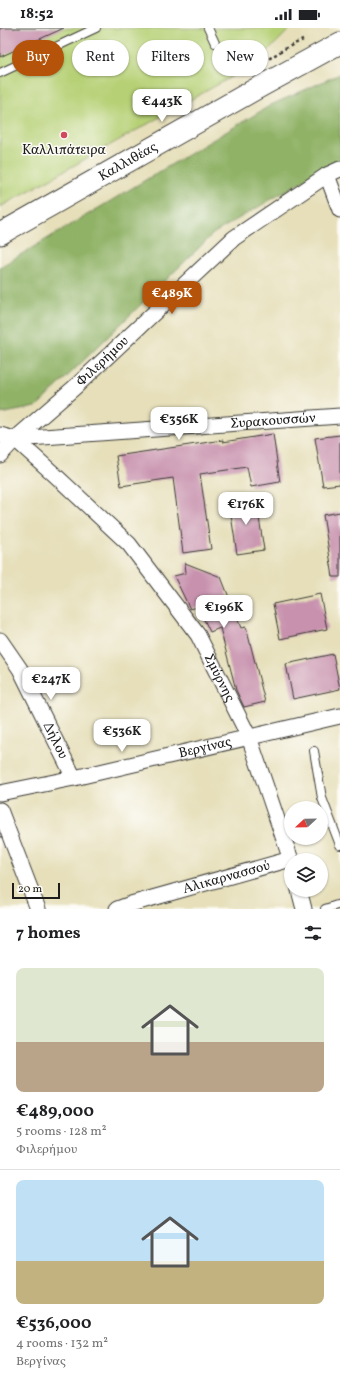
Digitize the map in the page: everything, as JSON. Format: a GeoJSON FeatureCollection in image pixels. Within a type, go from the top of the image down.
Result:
{"type":"FeatureCollection","features":[{"type":"Feature","properties":{"kind":"main road","name":"Καλλιθέας"},"geometry":{"type":"LineString","coordinates":[[0,234],[340,43]]}},
{"type":"Feature","properties":{"kind":"street"},"geometry":{"type":"LineString","coordinates":[[334,172],[340,210]]}},
{"type":"Feature","properties":{"kind":"street","name":"Φιλερήμου"},"geometry":{"type":"LineString","coordinates":[[0,455],[15,439],[75,387],[234,238],[334,172]]}},
{"type":"Feature","properties":{"kind":"street","name":"Συρακουσσών"},"geometry":{"type":"LineString","coordinates":[[15,439],[340,416]]}},
{"type":"Feature","properties":{"kind":"street"},"geometry":{"type":"LineString","coordinates":[[0,435],[15,439]]}},
{"type":"Feature","properties":{"kind":"street","name":"Σμύρνης"},"geometry":{"type":"LineString","coordinates":[[15,439],[129,544],[198,635],[249,736],[289,853]]}},
{"type":"Feature","properties":{"kind":"street","name":"Δήλου"},"geometry":{"type":"LineString","coordinates":[[0,640],[20,670],[74,778]]}},
{"type":"Feature","properties":{"kind":"street","name":"Βεργίνας"},"geometry":{"type":"LineString","coordinates":[[0,793],[74,778],[340,716]]}},
{"type":"Feature","properties":{"kind":"street"},"geometry":{"type":"LineString","coordinates":[[0,810],[38,909]]}},
{"type":"Feature","properties":{"kind":"street","name":"Αλικαρνασσού"},"geometry":{"type":"LineString","coordinates":[[117,909],[139,901],[284,861]]}},
{"type":"Feature","properties":{"kind":"street"},"geometry":{"type":"LineString","coordinates":[[301,897],[304,909]]}},
{"type":"Feature","properties":{"kind":"lane"},"geometry":{"type":"LineString","coordinates":[[0,72],[96,28]]}},
{"type":"Feature","properties":{"kind":"lane"},"geometry":{"type":"LineString","coordinates":[[208,28],[214,40]]}},
{"type":"Feature","properties":{"kind":"lane"},"geometry":{"type":"LineString","coordinates":[[314,751],[322,798],[340,845]]}},
{"type":"Feature","properties":{"kind":"lane"},"geometry":{"type":"LineString","coordinates":[[325,909],[340,904]]}},
{"type":"Feature","properties":{"kind":"green space","name":"Καλλιπάτειρα"},"geometry":{"type":"Polygon","coordinates":[[[0,28],[291,28],[268,51],[268,40],[212,40],[212,76],[233,76],[0,207],[0,28]]]}},
{"type":"Feature","properties":{"kind":"green space"},"geometry":{"type":"Polygon","coordinates":[[[340,74],[340,161],[214,233],[36,407],[0,414],[0,267],[271,105],[340,74]]]}},
{"type":"Feature","properties":{"kind":"building"},"geometry":{"type":"Polygon","coordinates":[[[0,28],[64,28],[38,40],[12,40],[12,52],[0,57],[0,28]]]}},
{"type":"Feature","properties":{"kind":"building"},"geometry":{"type":"Polygon","coordinates":[[[273,434],[280,482],[251,487],[247,467],[200,474],[211,549],[183,553],[173,478],[121,486],[116,456],[273,434]]]}},
{"type":"Feature","properties":{"kind":"building"},"geometry":{"type":"Polygon","coordinates":[[[340,435],[340,484],[323,486],[315,438],[340,435]]]}},
{"type":"Feature","properties":{"kind":"building"},"geometry":{"type":"Polygon","coordinates":[[[256,498],[264,550],[237,554],[229,502],[256,498]]]}},
{"type":"Feature","properties":{"kind":"building"},"geometry":{"type":"Polygon","coordinates":[[[340,512],[340,577],[333,577],[323,515],[340,512]]]}},
{"type":"Feature","properties":{"kind":"building"},"geometry":{"type":"Polygon","coordinates":[[[185,563],[221,577],[241,628],[246,627],[265,702],[244,707],[236,690],[220,628],[210,632],[198,607],[190,609],[174,576],[186,573],[185,563]]]}},
{"type":"Feature","properties":{"kind":"building"},"geometry":{"type":"Polygon","coordinates":[[[320,594],[327,629],[280,639],[273,604],[320,594]]]}},
{"type":"Feature","properties":{"kind":"building"},"geometry":{"type":"Polygon","coordinates":[[[333,654],[340,689],[293,699],[286,664],[333,654]]]}},
{"type":"Feature","properties":{"kind":"place","name":"Καλλιπάτειρα"},"geometry":{"type":"Point","coordinates":[64,135]}}]}
